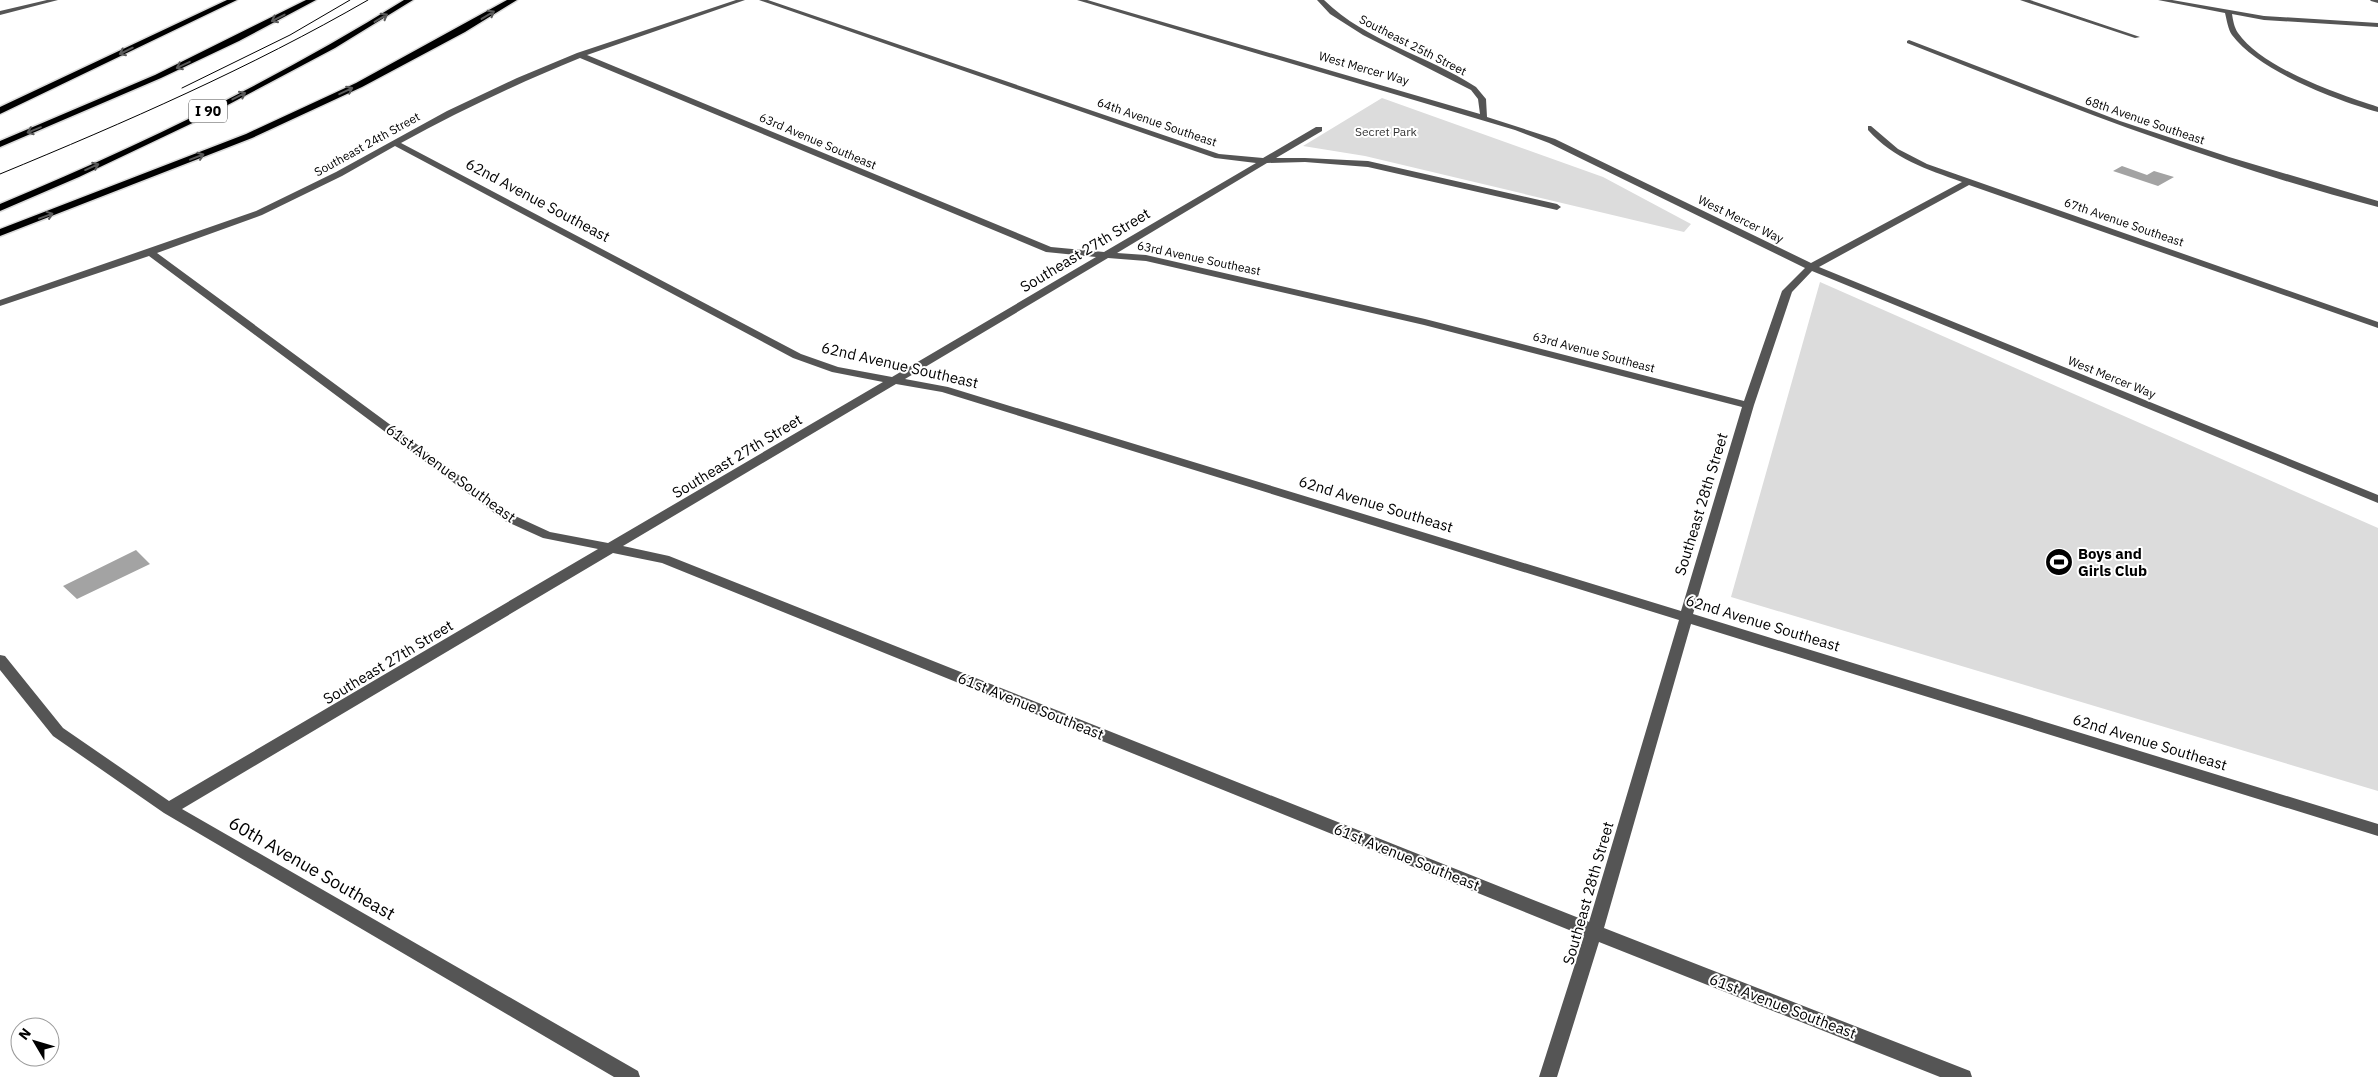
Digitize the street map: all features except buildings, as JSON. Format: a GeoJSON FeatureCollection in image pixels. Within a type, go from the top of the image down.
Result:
{"type":"FeatureCollection","features":[{"type":"Feature","properties":{"kind":"highway"},"geometry":{"type":"LineString","coordinates":[[0,111],[233,0]]}},
{"type":"Feature","properties":{"kind":"highway"},"geometry":{"type":"LineString","coordinates":[[0,144],[166,73],[312,0]]}},
{"type":"Feature","properties":{"kind":"highway","name":"I 90"},"geometry":{"type":"LineString","coordinates":[[0,208],[148,142],[241,95],[316,56],[409,0]]}},
{"type":"Feature","properties":{"kind":"highway"},"geometry":{"type":"LineString","coordinates":[[0,233],[249,136],[360,85],[513,0]]}},
{"type":"Feature","properties":{"kind":"street"},"geometry":{"type":"LineString","coordinates":[[0,13],[55,0]]}},
{"type":"Feature","properties":{"kind":"street","name":"Southeast 24th Street"},"geometry":{"type":"LineString","coordinates":[[0,303],[150,252],[276,205],[339,174],[450,113],[580,55],[742,0]]}},
{"type":"Feature","properties":{"kind":"street","name":"64th Avenue Southeast"},"geometry":{"type":"LineString","coordinates":[[762,0],[1218,156],[1265,161],[1305,160],[1368,164],[1557,207]]}},
{"type":"Feature","properties":{"kind":"street","name":"West Mercer Way"},"geometry":{"type":"LineString","coordinates":[[1080,0],[1484,116],[1552,141],[1811,267],[2378,499]]}},
{"type":"Feature","properties":{"kind":"street","name":"Southeast 25th Street"},"geometry":{"type":"LineString","coordinates":[[1320,0],[1331,12],[1348,24],[1444,71],[1477,91],[1482,98],[1484,116]]}},
{"type":"Feature","properties":{"kind":"street"},"geometry":{"type":"LineString","coordinates":[[2023,0],[2137,36]]}},
{"type":"Feature","properties":{"kind":"street"},"geometry":{"type":"LineString","coordinates":[[2161,0],[2264,18],[2378,25]]}},
{"type":"Feature","properties":{"kind":"street"},"geometry":{"type":"LineString","coordinates":[[2374,0],[2378,1]]}},
{"type":"Feature","properties":{"kind":"street"},"geometry":{"type":"LineString","coordinates":[[2228,12],[2234,34],[2248,48],[2319,88],[2378,110]]}},
{"type":"Feature","properties":{"kind":"street","name":"68th Avenue Southeast"},"geometry":{"type":"LineString","coordinates":[[1909,42],[2117,123],[2226,159],[2378,204]]}},
{"type":"Feature","properties":{"kind":"street","name":"63rd Avenue Southeast"},"geometry":{"type":"LineString","coordinates":[[580,55],[1049,250],[1146,258],[1425,322],[1748,405]]}},
{"type":"Feature","properties":{"kind":"street","name":"67th Avenue Southeast"},"geometry":{"type":"LineString","coordinates":[[1871,128],[1888,147],[1900,156],[2378,325]]}},
{"type":"Feature","properties":{"kind":"street","name":"Southeast 27th Street"},"geometry":{"type":"LineString","coordinates":[[169,809],[1319,129]]}},
{"type":"Feature","properties":{"kind":"street","name":"62nd Avenue Southeast"},"geometry":{"type":"LineString","coordinates":[[395,143],[797,356],[836,370],[944,389],[2378,830]]}},
{"type":"Feature","properties":{"kind":"street","name":"Southeast 28th Street"},"geometry":{"type":"LineString","coordinates":[[1548,1077],[1594,932],[1748,405],[1787,291],[1811,267],[1970,180]]}},
{"type":"Feature","properties":{"kind":"street","name":"61st Avenue Southeast"},"geometry":{"type":"LineString","coordinates":[[150,252],[509,518],[547,535],[665,559],[1594,932],[1963,1077]]}},
{"type":"Feature","properties":{"kind":"street","name":"60th Avenue Southeast"},"geometry":{"type":"LineString","coordinates":[[0,660],[58,732],[169,809],[631,1077]]}},
{"type":"Feature","properties":{"kind":"green space","name":"Secret Park"},"geometry":{"type":"Polygon","coordinates":[[[1382,98],[1603,177],[1691,224],[1684,232],[1365,156],[1303,146],[1382,98]]]}},
{"type":"Feature","properties":{"kind":"green space","name":"Boys and Girls Club"},"geometry":{"type":"Polygon","coordinates":[[[1820,282],[2378,528],[2378,791],[1731,597],[1820,282]]]}},
{"type":"Feature","properties":{"kind":"shaded area"},"geometry":{"type":"Polygon","coordinates":[[[2122,166],[2147,175],[2154,171],[2174,177],[2158,186],[2113,171],[2122,166]]]}},
{"type":"Feature","properties":{"kind":"shaded area"},"geometry":{"type":"Polygon","coordinates":[[[136,550],[150,564],[77,599],[63,586],[136,550]]]}},
{"type":"Feature","properties":{"kind":"tram line"},"geometry":{"type":"LineString","coordinates":[[182,88],[290,35],[350,0]]}},
{"type":"Feature","properties":{"kind":"tram line"},"geometry":{"type":"LineString","coordinates":[[0,174],[187,93],[278,49],[368,0]]}},
{"type":"Feature","properties":{"kind":"place","name":"Boys and Girls Club"},"geometry":{"type":"Point","coordinates":[2059,562]}}]}
